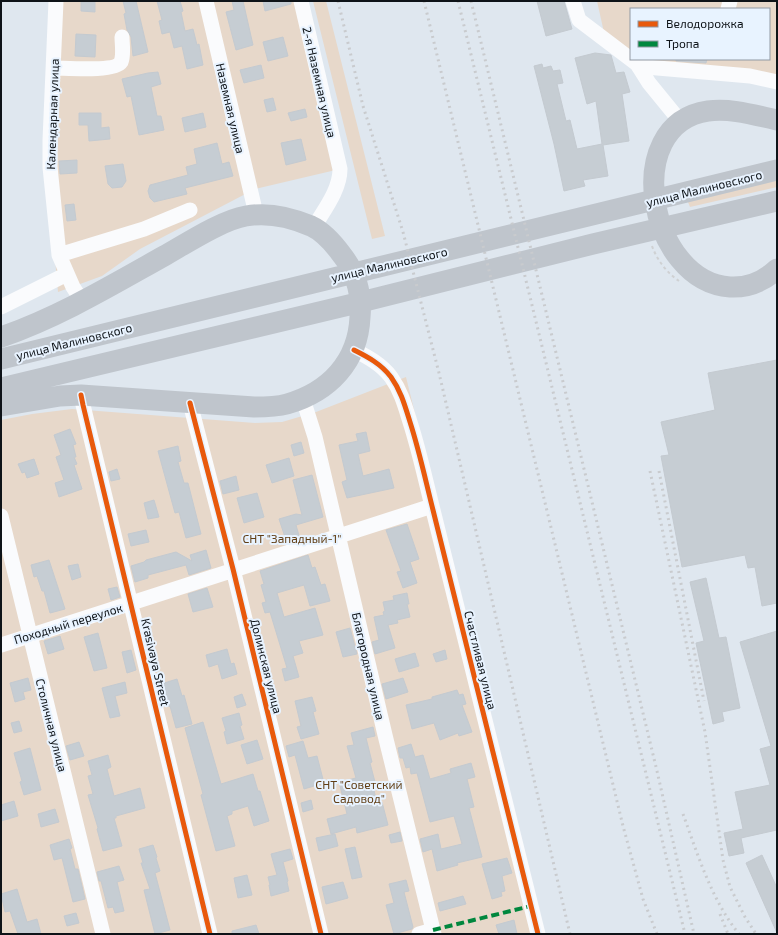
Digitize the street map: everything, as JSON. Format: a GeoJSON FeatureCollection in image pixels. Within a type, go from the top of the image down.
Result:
{"type":"FeatureCollection","features":[{"type":"Feature","properties":{"kind":"highway"},"geometry":{"type":"LineString","coordinates":[[777,120],[721,110],[692,116],[680,121],[668,136],[657,154],[654,166],[654,196],[662,227],[670,246],[677,257],[695,275],[708,282],[722,286],[737,287],[760,282],[777,269]]}},
{"type":"Feature","properties":{"kind":"highway","name":"улица Малиновского"},"geometry":{"type":"LineString","coordinates":[[1,360],[318,281],[777,170]]}},
{"type":"Feature","properties":{"kind":"highway"},"geometry":{"type":"LineString","coordinates":[[1,388],[324,311],[593,244],[777,201]]}},
{"type":"Feature","properties":{"kind":"highway"},"geometry":{"type":"LineString","coordinates":[[1,337],[48,318],[82,301],[223,224],[256,214],[282,216],[298,220],[314,227],[328,238],[348,262],[360,291],[361,306],[358,335],[354,350],[337,375],[322,388],[303,399],[286,404],[271,406],[190,403],[81,395],[60,396],[1,406]]}},
{"type":"Feature","properties":{"kind":"street","name":"Календарная улица"},"geometry":{"type":"LineString","coordinates":[[56,1],[50,167],[59,255],[67,274],[82,301]]}},
{"type":"Feature","properties":{"kind":"street","name":"Наземная улица"},"geometry":{"type":"LineString","coordinates":[[206,1],[256,214]]}},
{"type":"Feature","properties":{"kind":"street","name":"2-я Наземная улица"},"geometry":{"type":"LineString","coordinates":[[301,1],[340,163],[340,178],[337,186],[314,227]]}},
{"type":"Feature","properties":{"kind":"street"},"geometry":{"type":"LineString","coordinates":[[573,1],[580,20],[630,59]]}},
{"type":"Feature","properties":{"kind":"street"},"geometry":{"type":"LineString","coordinates":[[54,68],[104,68],[117,66],[122,57],[122,37]]}},
{"type":"Feature","properties":{"kind":"street"},"geometry":{"type":"LineString","coordinates":[[632,60],[637,64],[646,67],[714,66],[777,82]]}},
{"type":"Feature","properties":{"kind":"street"},"geometry":{"type":"LineString","coordinates":[[637,64],[649,84],[680,121]]}},
{"type":"Feature","properties":{"kind":"street"},"geometry":{"type":"LineString","coordinates":[[59,255],[144,229],[190,210]]}},
{"type":"Feature","properties":{"kind":"street"},"geometry":{"type":"LineString","coordinates":[[1,307],[67,274]]}},
{"type":"Feature","properties":{"kind":"street","name":"Счастливая улица"},"geometry":{"type":"LineString","coordinates":[[354,350],[374,360],[383,368],[401,392],[414,435],[432,506],[538,934]]}},
{"type":"Feature","properties":{"kind":"street","name":"Krasivaya Street"},"geometry":{"type":"LineString","coordinates":[[81,395],[210,934]]}},
{"type":"Feature","properties":{"kind":"street","name":"Благородная улица"},"geometry":{"type":"LineString","coordinates":[[303,399],[315,437],[339,536],[429,933]]}},
{"type":"Feature","properties":{"kind":"street","name":"Долинская улица"},"geometry":{"type":"LineString","coordinates":[[190,403],[233,570],[321,934]]}},
{"type":"Feature","properties":{"kind":"street","name":"Походный переулок"},"geometry":{"type":"LineString","coordinates":[[1,645],[432,506]]}},
{"type":"Feature","properties":{"kind":"street","name":"Столичная улица"},"geometry":{"type":"LineString","coordinates":[[1,516],[103,934]]}},
{"type":"Feature","properties":{"kind":"green space"},"geometry":{"type":"Polygon","coordinates":[[[59,1],[306,1],[340,169],[255,189],[140,249],[102,276],[58,292],[45,147],[59,1]]]}},
{"type":"Feature","properties":{"kind":"green space"},"geometry":{"type":"Polygon","coordinates":[[[313,1],[326,1],[385,236],[372,239],[313,1]]]}},
{"type":"Feature","properties":{"kind":"green space"},"geometry":{"type":"Polygon","coordinates":[[[597,1],[777,1],[777,85],[634,66],[607,46],[597,1]]]}},
{"type":"Feature","properties":{"kind":"green space"},"geometry":{"type":"Polygon","coordinates":[[[777,180],[777,187],[690,207],[688,202],[777,180]]]}},
{"type":"Feature","properties":{"kind":"green space","name":"СНТ \"Советский Садовод\""},"geometry":{"type":"Polygon","coordinates":[[[406,377],[543,934],[1,934],[1,420],[72,409],[255,423],[282,422],[316,412],[406,377]]]}},
{"type":"Feature","properties":{"kind":"building"},"geometry":{"type":"Polygon","coordinates":[[[123,1],[136,1],[148,52],[133,56],[131,37],[127,30],[124,14],[126,13],[123,1]]]}},
{"type":"Feature","properties":{"kind":"building"},"geometry":{"type":"Polygon","coordinates":[[[157,1],[180,1],[183,11],[181,12],[185,31],[193,29],[197,45],[199,44],[203,65],[187,69],[182,46],[174,48],[170,32],[162,34],[159,21],[162,20],[157,1]]]}},
{"type":"Feature","properties":{"kind":"building"},"geometry":{"type":"Polygon","coordinates":[[[232,1],[243,1],[253,45],[236,50],[226,12],[234,10],[232,1]]]}},
{"type":"Feature","properties":{"kind":"building"},"geometry":{"type":"Polygon","coordinates":[[[263,1],[291,1],[291,4],[265,11],[263,1]]]}},
{"type":"Feature","properties":{"kind":"building"},"geometry":{"type":"Polygon","coordinates":[[[537,1],[564,1],[572,29],[546,36],[537,1]]]}},
{"type":"Feature","properties":{"kind":"building"},"geometry":{"type":"Polygon","coordinates":[[[81,2],[95,2],[95,12],[81,11],[81,2]]]}},
{"type":"Feature","properties":{"kind":"building"},"geometry":{"type":"Polygon","coordinates":[[[76,34],[96,35],[95,57],[75,56],[76,34]]]}},
{"type":"Feature","properties":{"kind":"building"},"geometry":{"type":"Polygon","coordinates":[[[283,37],[288,56],[268,61],[263,42],[283,37]]]}},
{"type":"Feature","properties":{"kind":"building"},"geometry":{"type":"Polygon","coordinates":[[[595,53],[611,55],[616,73],[624,72],[630,92],[622,94],[629,141],[603,145],[608,176],[583,180],[585,186],[564,191],[554,144],[534,66],[542,64],[543,68],[551,66],[553,71],[560,70],[563,83],[557,84],[566,121],[570,120],[577,149],[602,144],[596,101],[587,104],[575,58],[595,53]]]}},
{"type":"Feature","properties":{"kind":"building"},"geometry":{"type":"Polygon","coordinates":[[[676,60],[707,60],[706,63],[676,60]]]}},
{"type":"Feature","properties":{"kind":"building"},"geometry":{"type":"Polygon","coordinates":[[[261,65],[264,78],[244,83],[240,70],[261,65]]]}},
{"type":"Feature","properties":{"kind":"building"},"geometry":{"type":"Polygon","coordinates":[[[158,72],[161,84],[151,87],[157,116],[161,116],[164,130],[139,135],[131,96],[127,97],[122,79],[158,72]]]}},
{"type":"Feature","properties":{"kind":"building"},"geometry":{"type":"Polygon","coordinates":[[[273,98],[276,110],[267,112],[264,100],[273,98]]]}},
{"type":"Feature","properties":{"kind":"building"},"geometry":{"type":"Polygon","coordinates":[[[305,109],[307,117],[291,121],[288,113],[305,109]]]}},
{"type":"Feature","properties":{"kind":"building"},"geometry":{"type":"Polygon","coordinates":[[[79,113],[101,113],[101,128],[109,127],[110,139],[89,141],[88,125],[79,125],[79,113]]]}},
{"type":"Feature","properties":{"kind":"building"},"geometry":{"type":"Polygon","coordinates":[[[203,113],[206,127],[185,132],[182,118],[203,113]]]}},
{"type":"Feature","properties":{"kind":"building"},"geometry":{"type":"Polygon","coordinates":[[[301,139],[306,160],[286,165],[281,143],[301,139]]]}},
{"type":"Feature","properties":{"kind":"building"},"geometry":{"type":"Polygon","coordinates":[[[217,143],[222,164],[229,162],[233,176],[185,188],[187,194],[154,202],[150,198],[148,191],[150,185],[188,175],[186,167],[197,164],[194,149],[217,143]]]}},
{"type":"Feature","properties":{"kind":"building"},"geometry":{"type":"Polygon","coordinates":[[[77,160],[77,173],[60,174],[59,161],[77,160]]]}},
{"type":"Feature","properties":{"kind":"building"},"geometry":{"type":"Polygon","coordinates":[[[123,164],[126,181],[122,187],[112,188],[108,184],[105,166],[123,164]]]}},
{"type":"Feature","properties":{"kind":"building"},"geometry":{"type":"Polygon","coordinates":[[[74,204],[76,220],[67,221],[65,205],[74,204]]]}},
{"type":"Feature","properties":{"kind":"building"},"geometry":{"type":"Polygon","coordinates":[[[777,360],[777,603],[762,606],[755,567],[748,568],[745,555],[682,567],[661,456],[669,455],[661,422],[715,410],[708,373],[777,360]]]}},
{"type":"Feature","properties":{"kind":"building"},"geometry":{"type":"Polygon","coordinates":[[[70,429],[76,444],[73,445],[76,457],[74,457],[77,464],[74,465],[82,489],[59,497],[55,483],[64,480],[56,457],[61,455],[54,435],[70,429]]]}},
{"type":"Feature","properties":{"kind":"building"},"geometry":{"type":"Polygon","coordinates":[[[366,432],[370,451],[358,454],[363,476],[389,469],[394,488],[347,498],[342,482],[347,480],[339,445],[358,441],[356,434],[366,432]]]}},
{"type":"Feature","properties":{"kind":"building"},"geometry":{"type":"Polygon","coordinates":[[[301,442],[304,453],[294,456],[291,445],[301,442]]]}},
{"type":"Feature","properties":{"kind":"building"},"geometry":{"type":"Polygon","coordinates":[[[178,446],[181,461],[178,462],[184,483],[188,483],[201,534],[186,538],[179,512],[175,513],[158,451],[178,446]]]}},
{"type":"Feature","properties":{"kind":"building"},"geometry":{"type":"Polygon","coordinates":[[[289,458],[294,476],[272,483],[266,465],[289,458]]]}},
{"type":"Feature","properties":{"kind":"building"},"geometry":{"type":"Polygon","coordinates":[[[34,459],[39,474],[27,478],[25,472],[22,473],[18,464],[34,459]]]}},
{"type":"Feature","properties":{"kind":"building"},"geometry":{"type":"Polygon","coordinates":[[[117,469],[120,479],[111,481],[109,472],[117,469]]]}},
{"type":"Feature","properties":{"kind":"building"},"geometry":{"type":"Polygon","coordinates":[[[312,475],[323,517],[296,525],[300,539],[287,543],[279,519],[296,514],[302,515],[293,480],[312,475]]]}},
{"type":"Feature","properties":{"kind":"building"},"geometry":{"type":"Polygon","coordinates":[[[236,476],[239,490],[223,494],[220,481],[236,476]]]}},
{"type":"Feature","properties":{"kind":"building"},"geometry":{"type":"Polygon","coordinates":[[[257,493],[264,517],[244,523],[237,498],[257,493]]]}},
{"type":"Feature","properties":{"kind":"building"},"geometry":{"type":"Polygon","coordinates":[[[154,500],[159,517],[148,519],[144,503],[154,500]]]}},
{"type":"Feature","properties":{"kind":"building"},"geometry":{"type":"Polygon","coordinates":[[[407,524],[419,559],[410,562],[417,583],[403,588],[397,572],[401,571],[386,530],[407,524]]]}},
{"type":"Feature","properties":{"kind":"building"},"geometry":{"type":"Polygon","coordinates":[[[146,530],[149,542],[131,546],[128,534],[146,530]]]}},
{"type":"Feature","properties":{"kind":"building"},"geometry":{"type":"Polygon","coordinates":[[[206,550],[211,568],[189,575],[186,565],[148,575],[148,578],[135,582],[131,566],[146,560],[176,552],[192,561],[190,555],[206,550]]]}},
{"type":"Feature","properties":{"kind":"building"},"geometry":{"type":"Polygon","coordinates":[[[308,555],[312,568],[315,567],[321,585],[325,584],[330,601],[310,606],[304,585],[277,593],[284,617],[315,608],[323,635],[299,641],[303,653],[293,656],[299,677],[285,681],[282,669],[287,668],[270,612],[265,613],[262,603],[266,602],[261,585],[264,584],[260,571],[308,555]]]}},
{"type":"Feature","properties":{"kind":"building"},"geometry":{"type":"Polygon","coordinates":[[[49,560],[65,609],[50,613],[44,591],[42,591],[37,576],[34,577],[31,565],[49,560]]]}},
{"type":"Feature","properties":{"kind":"building"},"geometry":{"type":"Polygon","coordinates":[[[78,564],[81,577],[72,580],[68,566],[78,564]]]}},
{"type":"Feature","properties":{"kind":"building"},"geometry":{"type":"Polygon","coordinates":[[[706,578],[719,638],[726,637],[740,708],[722,712],[724,721],[713,724],[696,643],[704,641],[690,582],[706,578]]]}},
{"type":"Feature","properties":{"kind":"building"},"geometry":{"type":"Polygon","coordinates":[[[117,587],[120,597],[111,600],[108,589],[117,587]]]}},
{"type":"Feature","properties":{"kind":"building"},"geometry":{"type":"Polygon","coordinates":[[[207,588],[213,607],[193,612],[188,594],[207,588]]]}},
{"type":"Feature","properties":{"kind":"building"},"geometry":{"type":"Polygon","coordinates":[[[407,593],[409,604],[407,604],[410,617],[397,620],[398,623],[388,625],[395,648],[375,654],[372,642],[379,640],[374,617],[384,615],[383,612],[385,611],[383,602],[394,600],[393,596],[407,593]]]}},
{"type":"Feature","properties":{"kind":"building"},"geometry":{"type":"Polygon","coordinates":[[[350,628],[357,654],[343,657],[336,632],[350,628]]]}},
{"type":"Feature","properties":{"kind":"building"},"geometry":{"type":"Polygon","coordinates":[[[777,631],[777,830],[741,838],[744,853],[729,856],[724,833],[743,829],[735,792],[770,785],[760,749],[771,746],[740,642],[777,631]]]}},
{"type":"Feature","properties":{"kind":"building"},"geometry":{"type":"Polygon","coordinates":[[[98,633],[107,668],[94,671],[84,637],[98,633]]]}},
{"type":"Feature","properties":{"kind":"building"},"geometry":{"type":"Polygon","coordinates":[[[60,636],[64,649],[48,654],[44,641],[60,636]]]}},
{"type":"Feature","properties":{"kind":"building"},"geometry":{"type":"Polygon","coordinates":[[[227,649],[231,664],[234,663],[237,674],[222,679],[218,664],[209,667],[206,655],[227,649]]]}},
{"type":"Feature","properties":{"kind":"building"},"geometry":{"type":"Polygon","coordinates":[[[131,650],[136,670],[127,673],[122,652],[131,650]]]}},
{"type":"Feature","properties":{"kind":"building"},"geometry":{"type":"Polygon","coordinates":[[[445,650],[447,659],[436,662],[433,654],[445,650]]]}},
{"type":"Feature","properties":{"kind":"building"},"geometry":{"type":"Polygon","coordinates":[[[415,653],[419,666],[399,672],[395,659],[415,653]]]}},
{"type":"Feature","properties":{"kind":"building"},"geometry":{"type":"Polygon","coordinates":[[[28,678],[31,690],[23,692],[25,699],[15,702],[10,683],[28,678]]]}},
{"type":"Feature","properties":{"kind":"building"},"geometry":{"type":"Polygon","coordinates":[[[403,678],[408,692],[386,699],[382,684],[403,678]]]}},
{"type":"Feature","properties":{"kind":"building"},"geometry":{"type":"Polygon","coordinates":[[[177,679],[182,696],[184,695],[192,724],[176,728],[170,706],[169,707],[167,698],[165,698],[161,684],[177,679]]]}},
{"type":"Feature","properties":{"kind":"building"},"geometry":{"type":"Polygon","coordinates":[[[125,682],[127,693],[115,696],[120,716],[110,718],[102,688],[125,682]]]}},
{"type":"Feature","properties":{"kind":"building"},"geometry":{"type":"Polygon","coordinates":[[[457,690],[459,695],[463,694],[466,704],[462,705],[472,732],[459,736],[458,733],[440,740],[434,723],[412,729],[406,705],[432,699],[432,697],[457,690]]]}},
{"type":"Feature","properties":{"kind":"building"},"geometry":{"type":"Polygon","coordinates":[[[242,694],[246,705],[237,708],[234,697],[242,694]]]}},
{"type":"Feature","properties":{"kind":"building"},"geometry":{"type":"Polygon","coordinates":[[[312,697],[316,711],[313,712],[319,734],[301,739],[297,727],[301,726],[295,701],[312,697]]]}},
{"type":"Feature","properties":{"kind":"building"},"geometry":{"type":"Polygon","coordinates":[[[239,713],[242,725],[240,726],[244,739],[227,744],[224,732],[226,731],[222,718],[239,713]]]}},
{"type":"Feature","properties":{"kind":"building"},"geometry":{"type":"Polygon","coordinates":[[[19,721],[22,731],[14,733],[11,723],[19,721]]]}},
{"type":"Feature","properties":{"kind":"building"},"geometry":{"type":"Polygon","coordinates":[[[203,722],[221,784],[253,774],[269,821],[254,826],[248,806],[232,811],[232,814],[227,816],[235,846],[216,851],[201,795],[203,794],[185,728],[203,722]]]}},
{"type":"Feature","properties":{"kind":"building"},"geometry":{"type":"Polygon","coordinates":[[[373,727],[375,736],[366,738],[375,782],[372,782],[377,803],[382,802],[388,825],[357,833],[356,827],[331,834],[327,819],[347,814],[339,782],[356,778],[347,746],[354,745],[351,733],[373,727]]]}},
{"type":"Feature","properties":{"kind":"building"},"geometry":{"type":"Polygon","coordinates":[[[257,740],[263,759],[247,764],[241,745],[257,740]]]}},
{"type":"Feature","properties":{"kind":"building"},"geometry":{"type":"Polygon","coordinates":[[[303,741],[308,758],[317,756],[324,783],[304,789],[295,755],[289,757],[286,746],[303,741]]]}},
{"type":"Feature","properties":{"kind":"building"},"geometry":{"type":"Polygon","coordinates":[[[79,742],[84,756],[70,760],[66,746],[79,742]]]}},
{"type":"Feature","properties":{"kind":"building"},"geometry":{"type":"Polygon","coordinates":[[[411,744],[415,757],[423,755],[430,779],[451,773],[450,769],[471,763],[475,777],[467,779],[474,807],[469,808],[482,857],[457,863],[458,865],[437,871],[432,849],[423,852],[420,839],[438,834],[441,849],[462,844],[454,816],[430,822],[417,773],[411,774],[410,767],[406,768],[403,758],[400,758],[398,748],[411,744]]]}},
{"type":"Feature","properties":{"kind":"building"},"geometry":{"type":"Polygon","coordinates":[[[30,748],[41,790],[24,795],[20,782],[22,781],[14,753],[30,748]]]}},
{"type":"Feature","properties":{"kind":"building"},"geometry":{"type":"Polygon","coordinates":[[[108,755],[111,767],[107,769],[114,796],[140,788],[145,808],[116,816],[116,818],[114,818],[122,846],[103,851],[88,795],[93,794],[88,776],[92,775],[88,761],[108,755]]]}},
{"type":"Feature","properties":{"kind":"building"},"geometry":{"type":"Polygon","coordinates":[[[311,800],[313,809],[303,812],[301,803],[311,800]]]}},
{"type":"Feature","properties":{"kind":"building"},"geometry":{"type":"Polygon","coordinates":[[[14,801],[18,816],[1,821],[1,805],[14,801]]]}},
{"type":"Feature","properties":{"kind":"building"},"geometry":{"type":"Polygon","coordinates":[[[55,809],[59,822],[41,827],[38,814],[55,809]]]}},
{"type":"Feature","properties":{"kind":"building"},"geometry":{"type":"Polygon","coordinates":[[[400,832],[402,841],[391,843],[389,835],[400,832]]]}},
{"type":"Feature","properties":{"kind":"building"},"geometry":{"type":"Polygon","coordinates":[[[335,834],[338,846],[319,851],[316,838],[335,834]]]}},
{"type":"Feature","properties":{"kind":"building"},"geometry":{"type":"Polygon","coordinates":[[[69,839],[75,869],[78,869],[85,899],[73,902],[62,858],[54,860],[50,845],[69,839]]]}},
{"type":"Feature","properties":{"kind":"building"},"geometry":{"type":"Polygon","coordinates":[[[153,845],[160,871],[155,873],[170,930],[155,934],[144,890],[150,889],[141,863],[143,863],[139,849],[153,845]]]}},
{"type":"Feature","properties":{"kind":"building"},"geometry":{"type":"Polygon","coordinates":[[[355,847],[362,877],[352,879],[345,849],[355,847]]]}},
{"type":"Feature","properties":{"kind":"building"},"geometry":{"type":"Polygon","coordinates":[[[290,849],[293,859],[283,862],[289,891],[271,896],[268,877],[277,875],[271,854],[290,849]]]}},
{"type":"Feature","properties":{"kind":"building"},"geometry":{"type":"Polygon","coordinates":[[[762,855],[777,888],[777,933],[746,863],[762,855]]]}},
{"type":"Feature","properties":{"kind":"building"},"geometry":{"type":"Polygon","coordinates":[[[507,858],[512,873],[502,876],[505,891],[501,892],[502,896],[492,899],[482,864],[507,858]]]}},
{"type":"Feature","properties":{"kind":"building"},"geometry":{"type":"Polygon","coordinates":[[[119,866],[124,880],[117,882],[124,911],[115,913],[113,907],[108,908],[97,872],[119,866]]]}},
{"type":"Feature","properties":{"kind":"building"},"geometry":{"type":"Polygon","coordinates":[[[247,875],[252,895],[238,898],[234,878],[247,875]]]}},
{"type":"Feature","properties":{"kind":"building"},"geometry":{"type":"Polygon","coordinates":[[[406,880],[409,891],[404,892],[413,927],[412,929],[394,934],[386,905],[394,903],[389,884],[406,880]]]}},
{"type":"Feature","properties":{"kind":"building"},"geometry":{"type":"Polygon","coordinates":[[[343,882],[348,898],[326,904],[322,887],[343,882]]]}},
{"type":"Feature","properties":{"kind":"building"},"geometry":{"type":"Polygon","coordinates":[[[17,889],[27,922],[37,919],[41,934],[18,934],[10,911],[5,912],[1,894],[17,889]]]}},
{"type":"Feature","properties":{"kind":"building"},"geometry":{"type":"Polygon","coordinates":[[[463,896],[466,904],[440,911],[438,903],[463,896]]]}},
{"type":"Feature","properties":{"kind":"building"},"geometry":{"type":"Polygon","coordinates":[[[76,913],[79,923],[67,926],[64,916],[76,913]]]}},
{"type":"Feature","properties":{"kind":"building"},"geometry":{"type":"Polygon","coordinates":[[[514,920],[517,934],[499,934],[496,925],[514,920]]]}},
{"type":"Feature","properties":{"kind":"building"},"geometry":{"type":"Polygon","coordinates":[[[256,925],[259,934],[232,934],[232,931],[256,925]]]}},
{"type":"Feature","properties":{"kind":"railway"},"geometry":{"type":"LineString","coordinates":[[338,1],[363,106],[403,232],[439,373],[570,934]]}},
{"type":"Feature","properties":{"kind":"railway"},"geometry":{"type":"LineString","coordinates":[[424,1],[623,826],[643,899],[657,934]]}},
{"type":"Feature","properties":{"kind":"railway"},"geometry":{"type":"LineString","coordinates":[[458,1],[685,934]]}},
{"type":"Feature","properties":{"kind":"railway"},"geometry":{"type":"LineString","coordinates":[[471,1],[657,771],[694,934]]}},
{"type":"Feature","properties":{"kind":"railway"},"geometry":{"type":"LineString","coordinates":[[650,471],[705,732],[723,860],[730,887],[745,917],[756,934]]}},
{"type":"Feature","properties":{"kind":"railway"},"geometry":{"type":"LineString","coordinates":[[659,471],[704,701]]}},
{"type":"Feature","properties":{"kind":"railway"},"geometry":{"type":"LineString","coordinates":[[683,814],[706,876],[721,906],[739,934]]}},
{"type":"Feature","properties":{"kind":"railway"},"geometry":{"type":"LineString","coordinates":[[720,914],[728,934]]}},
{"type":"Feature","properties":{"kind":"marked path"},"geometry":{"type":"LineString","coordinates":[[433,930],[531,906]]}},
{"type":"Feature","properties":{"kind":"cycle path"},"geometry":{"type":"LineString","coordinates":[[354,350],[374,361],[391,377],[402,399],[413,432],[538,934]]}},
{"type":"Feature","properties":{"kind":"cycle path"},"geometry":{"type":"LineString","coordinates":[[81,395],[210,934]]}},
{"type":"Feature","properties":{"kind":"cycle path"},"geometry":{"type":"LineString","coordinates":[[190,403],[233,569],[321,934]]}},
{"type":"Feature","properties":{"kind":"park label","name":"СНТ \"Западный-1\""},"geometry":{"type":"Point","coordinates":[292,538]}}]}
